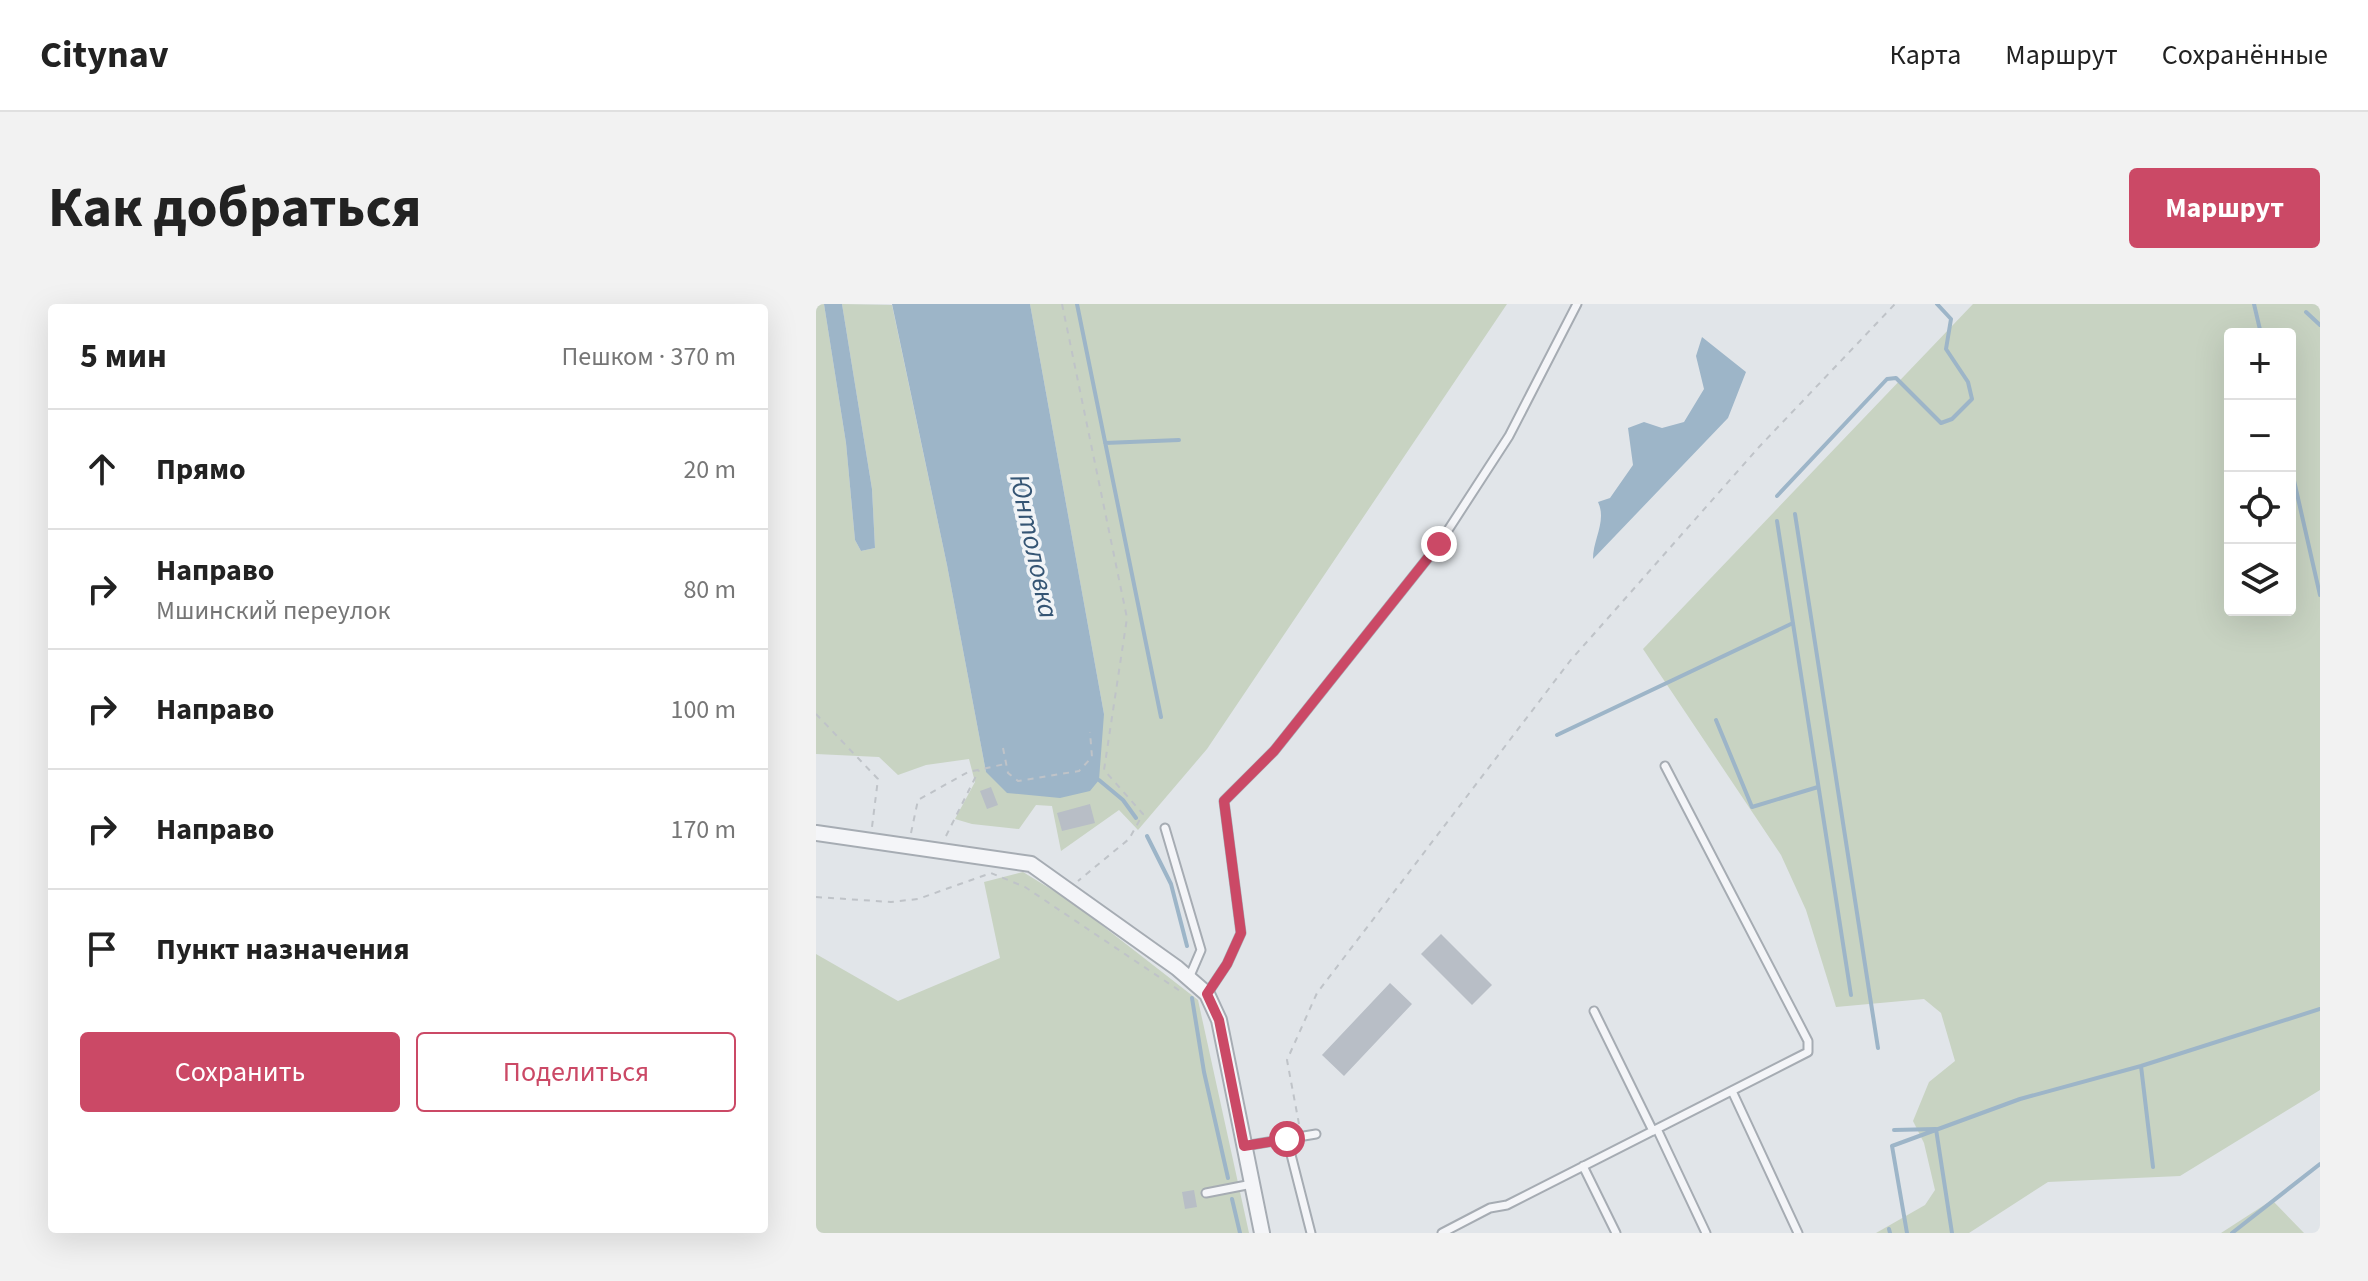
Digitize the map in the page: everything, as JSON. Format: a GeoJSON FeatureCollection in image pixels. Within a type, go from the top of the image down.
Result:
{"type":"FeatureCollection","features":[{"type":"Feature","properties":{"kind":"street"},"geometry":{"type":"LineString","coordinates":[[816,833],[1031,864],[1198,986],[1219,1020],[1262,1233]]}},
{"type":"Feature","properties":{"kind":"lane"},"geometry":{"type":"LineString","coordinates":[[1198,986],[1227,964],[1241,933],[1224,801],[1274,751],[1439,544],[1509,436],[1577,304]]}},
{"type":"Feature","properties":{"kind":"lane"},"geometry":{"type":"LineString","coordinates":[[1442,1233],[1490,1208],[1507,1205],[1808,1052],[1808,1041],[1665,766]]}},
{"type":"Feature","properties":{"kind":"lane"},"geometry":{"type":"LineString","coordinates":[[1165,828],[1201,950],[1198,986]]}},
{"type":"Feature","properties":{"kind":"lane"},"geometry":{"type":"LineString","coordinates":[[1594,1011],[1706,1233]]}},
{"type":"Feature","properties":{"kind":"lane"},"geometry":{"type":"LineString","coordinates":[[1732,1091],[1798,1233]]}},
{"type":"Feature","properties":{"kind":"lane"},"geometry":{"type":"LineString","coordinates":[[1244,1146],[1316,1134]]}},
{"type":"Feature","properties":{"kind":"lane"},"geometry":{"type":"LineString","coordinates":[[1287,1139],[1311,1233]]}},
{"type":"Feature","properties":{"kind":"lane"},"geometry":{"type":"LineString","coordinates":[[1583,1166],[1616,1233]]}},
{"type":"Feature","properties":{"kind":"lane"},"geometry":{"type":"LineString","coordinates":[[1206,1193],[1252,1184]]}},
{"type":"Feature","properties":{"kind":"path"},"geometry":{"type":"LineString","coordinates":[[1062,304],[1127,618],[1104,770],[1143,814],[1129,839],[1074,885]]}},
{"type":"Feature","properties":{"kind":"path"},"geometry":{"type":"LineString","coordinates":[[1301,1136],[1287,1060],[1317,993],[1570,661],[1759,447],[1895,304]]}},
{"type":"Feature","properties":{"kind":"path"},"geometry":{"type":"LineString","coordinates":[[816,714],[878,779],[870,841]]}},
{"type":"Feature","properties":{"kind":"path"},"geometry":{"type":"LineString","coordinates":[[1003,748],[1008,773],[1018,781],[1079,771],[1092,757],[1090,732]]}},
{"type":"Feature","properties":{"kind":"path"},"geometry":{"type":"LineString","coordinates":[[911,838],[918,800],[968,772],[1007,764]]}},
{"type":"Feature","properties":{"kind":"path"},"geometry":{"type":"LineString","coordinates":[[945,843],[947,829],[980,769]]}},
{"type":"Feature","properties":{"kind":"path"},"geometry":{"type":"LineString","coordinates":[[816,897],[891,902],[918,899],[991,873],[1025,887],[1183,993],[1198,986]]}},
{"type":"Feature","properties":{"kind":"green space"},"geometry":{"type":"Polygon","coordinates":[[[816,304],[824,304],[846,443],[855,540],[861,551],[875,548],[872,489],[842,304],[892,305],[947,565],[986,772],[1104,714],[1030,304],[1507,304],[1207,749],[1138,830],[1119,810],[1061,851],[1052,806],[1036,805],[1019,829],[955,819],[975,782],[969,759],[926,765],[898,775],[879,757],[816,754],[816,304]]]}},
{"type":"Feature","properties":{"kind":"green space"},"geometry":{"type":"Polygon","coordinates":[[[1973,304],[2320,304],[2320,1090],[2180,1176],[2048,1182],[1969,1233],[1876,1233],[1925,1205],[1935,1190],[1924,1143],[1913,1121],[1929,1082],[1955,1061],[1941,1013],[1924,999],[1836,1007],[1806,910],[1781,855],[1643,649],[1973,304]]]}},
{"type":"Feature","properties":{"kind":"green space"},"geometry":{"type":"Polygon","coordinates":[[[1023,872],[1072,902],[1198,1000],[1249,1233],[816,1233],[816,954],[898,1001],[1000,958],[984,882],[1023,872]]]}},
{"type":"Feature","properties":{"kind":"green space"},"geometry":{"type":"Polygon","coordinates":[[[2272,1200],[2304,1233],[2221,1233],[2272,1200]]]}},
{"type":"Feature","properties":{"kind":"water"},"geometry":{"type":"Polygon","coordinates":[[[824,304],[842,304],[872,489],[875,548],[861,551],[855,540],[846,443],[824,304]]]}},
{"type":"Feature","properties":{"kind":"water","name":"Юнтоловка"},"geometry":{"type":"Polygon","coordinates":[[[892,304],[1030,304],[1104,714],[1099,780],[1090,791],[1060,798],[1007,793],[986,772],[947,565],[892,304]]]}},
{"type":"Feature","properties":{"kind":"water"},"geometry":{"type":"Polygon","coordinates":[[[1702,337],[1746,372],[1728,418],[1593,559],[1601,516],[1598,502],[1610,498],[1633,465],[1628,428],[1644,422],[1662,428],[1684,422],[1704,389],[1696,356],[1702,337]]]}},
{"type":"Feature","properties":{"kind":"building"},"geometry":{"type":"Polygon","coordinates":[[[991,787],[998,805],[987,809],[980,791],[991,787]]]}},
{"type":"Feature","properties":{"kind":"building"},"geometry":{"type":"Polygon","coordinates":[[[1090,804],[1095,823],[1062,831],[1057,813],[1090,804]]]}},
{"type":"Feature","properties":{"kind":"building"},"geometry":{"type":"Polygon","coordinates":[[[1441,934],[1492,985],[1472,1005],[1421,954],[1441,934]]]}},
{"type":"Feature","properties":{"kind":"building"},"geometry":{"type":"Polygon","coordinates":[[[1390,983],[1412,1004],[1344,1076],[1322,1055],[1390,983]]]}},
{"type":"Feature","properties":{"kind":"building"},"geometry":{"type":"Polygon","coordinates":[[[1194,1190],[1197,1207],[1185,1209],[1182,1192],[1194,1190]]]}},
{"type":"Feature","properties":{"kind":"waterway"},"geometry":{"type":"LineString","coordinates":[[1077,304],[1161,717]]}},
{"type":"Feature","properties":{"kind":"waterway"},"geometry":{"type":"LineString","coordinates":[[1777,496],[1887,379],[1896,378],[1941,423],[1952,419],[1972,399],[1968,382],[1946,349],[1951,319],[1937,304]]}},
{"type":"Feature","properties":{"kind":"waterway"},"geometry":{"type":"LineString","coordinates":[[2254,304],[2260,328]]}},
{"type":"Feature","properties":{"kind":"waterway"},"geometry":{"type":"LineString","coordinates":[[2306,312],[2320,325]]}},
{"type":"Feature","properties":{"kind":"waterway"},"geometry":{"type":"LineString","coordinates":[[1105,443],[1179,440]]}},
{"type":"Feature","properties":{"kind":"waterway"},"geometry":{"type":"LineString","coordinates":[[2292,472],[2320,595]]}},
{"type":"Feature","properties":{"kind":"waterway"},"geometry":{"type":"LineString","coordinates":[[1795,514],[1878,1048]]}},
{"type":"Feature","properties":{"kind":"waterway"},"geometry":{"type":"LineString","coordinates":[[1777,521],[1851,995]]}},
{"type":"Feature","properties":{"kind":"waterway"},"geometry":{"type":"LineString","coordinates":[[1557,735],[1793,623]]}},
{"type":"Feature","properties":{"kind":"waterway"},"geometry":{"type":"LineString","coordinates":[[1716,720],[1752,807],[1818,787]]}},
{"type":"Feature","properties":{"kind":"waterway"},"geometry":{"type":"LineString","coordinates":[[1099,780],[1123,800],[1136,818]]}},
{"type":"Feature","properties":{"kind":"waterway"},"geometry":{"type":"LineString","coordinates":[[1147,836],[1171,884],[1187,946]]}},
{"type":"Feature","properties":{"kind":"waterway"},"geometry":{"type":"LineString","coordinates":[[1192,998],[1204,1072],[1228,1178]]}},
{"type":"Feature","properties":{"kind":"waterway"},"geometry":{"type":"LineString","coordinates":[[1907,1233],[1892,1146],[2020,1099],[2141,1066],[2320,1009]]}},
{"type":"Feature","properties":{"kind":"waterway"},"geometry":{"type":"LineString","coordinates":[[2141,1066],[2153,1167]]}},
{"type":"Feature","properties":{"kind":"waterway"},"geometry":{"type":"LineString","coordinates":[[1894,1130],[1936,1129],[1952,1233]]}},
{"type":"Feature","properties":{"kind":"waterway"},"geometry":{"type":"LineString","coordinates":[[2232,1233],[2320,1164]]}},
{"type":"Feature","properties":{"kind":"waterway"},"geometry":{"type":"LineString","coordinates":[[1232,1199],[1240,1233]]}},
{"type":"Feature","properties":{"kind":"waterway"},"geometry":{"type":"LineString","coordinates":[[1889,1229],[1890,1233]]}},
{"type":"Feature","properties":{"kind":"route"},"geometry":{"type":"LineString","coordinates":[[1287,1139],[1244,1146],[1219,1020],[1207,994],[1227,964],[1241,933],[1224,801],[1274,751],[1439,544]]}}]}
